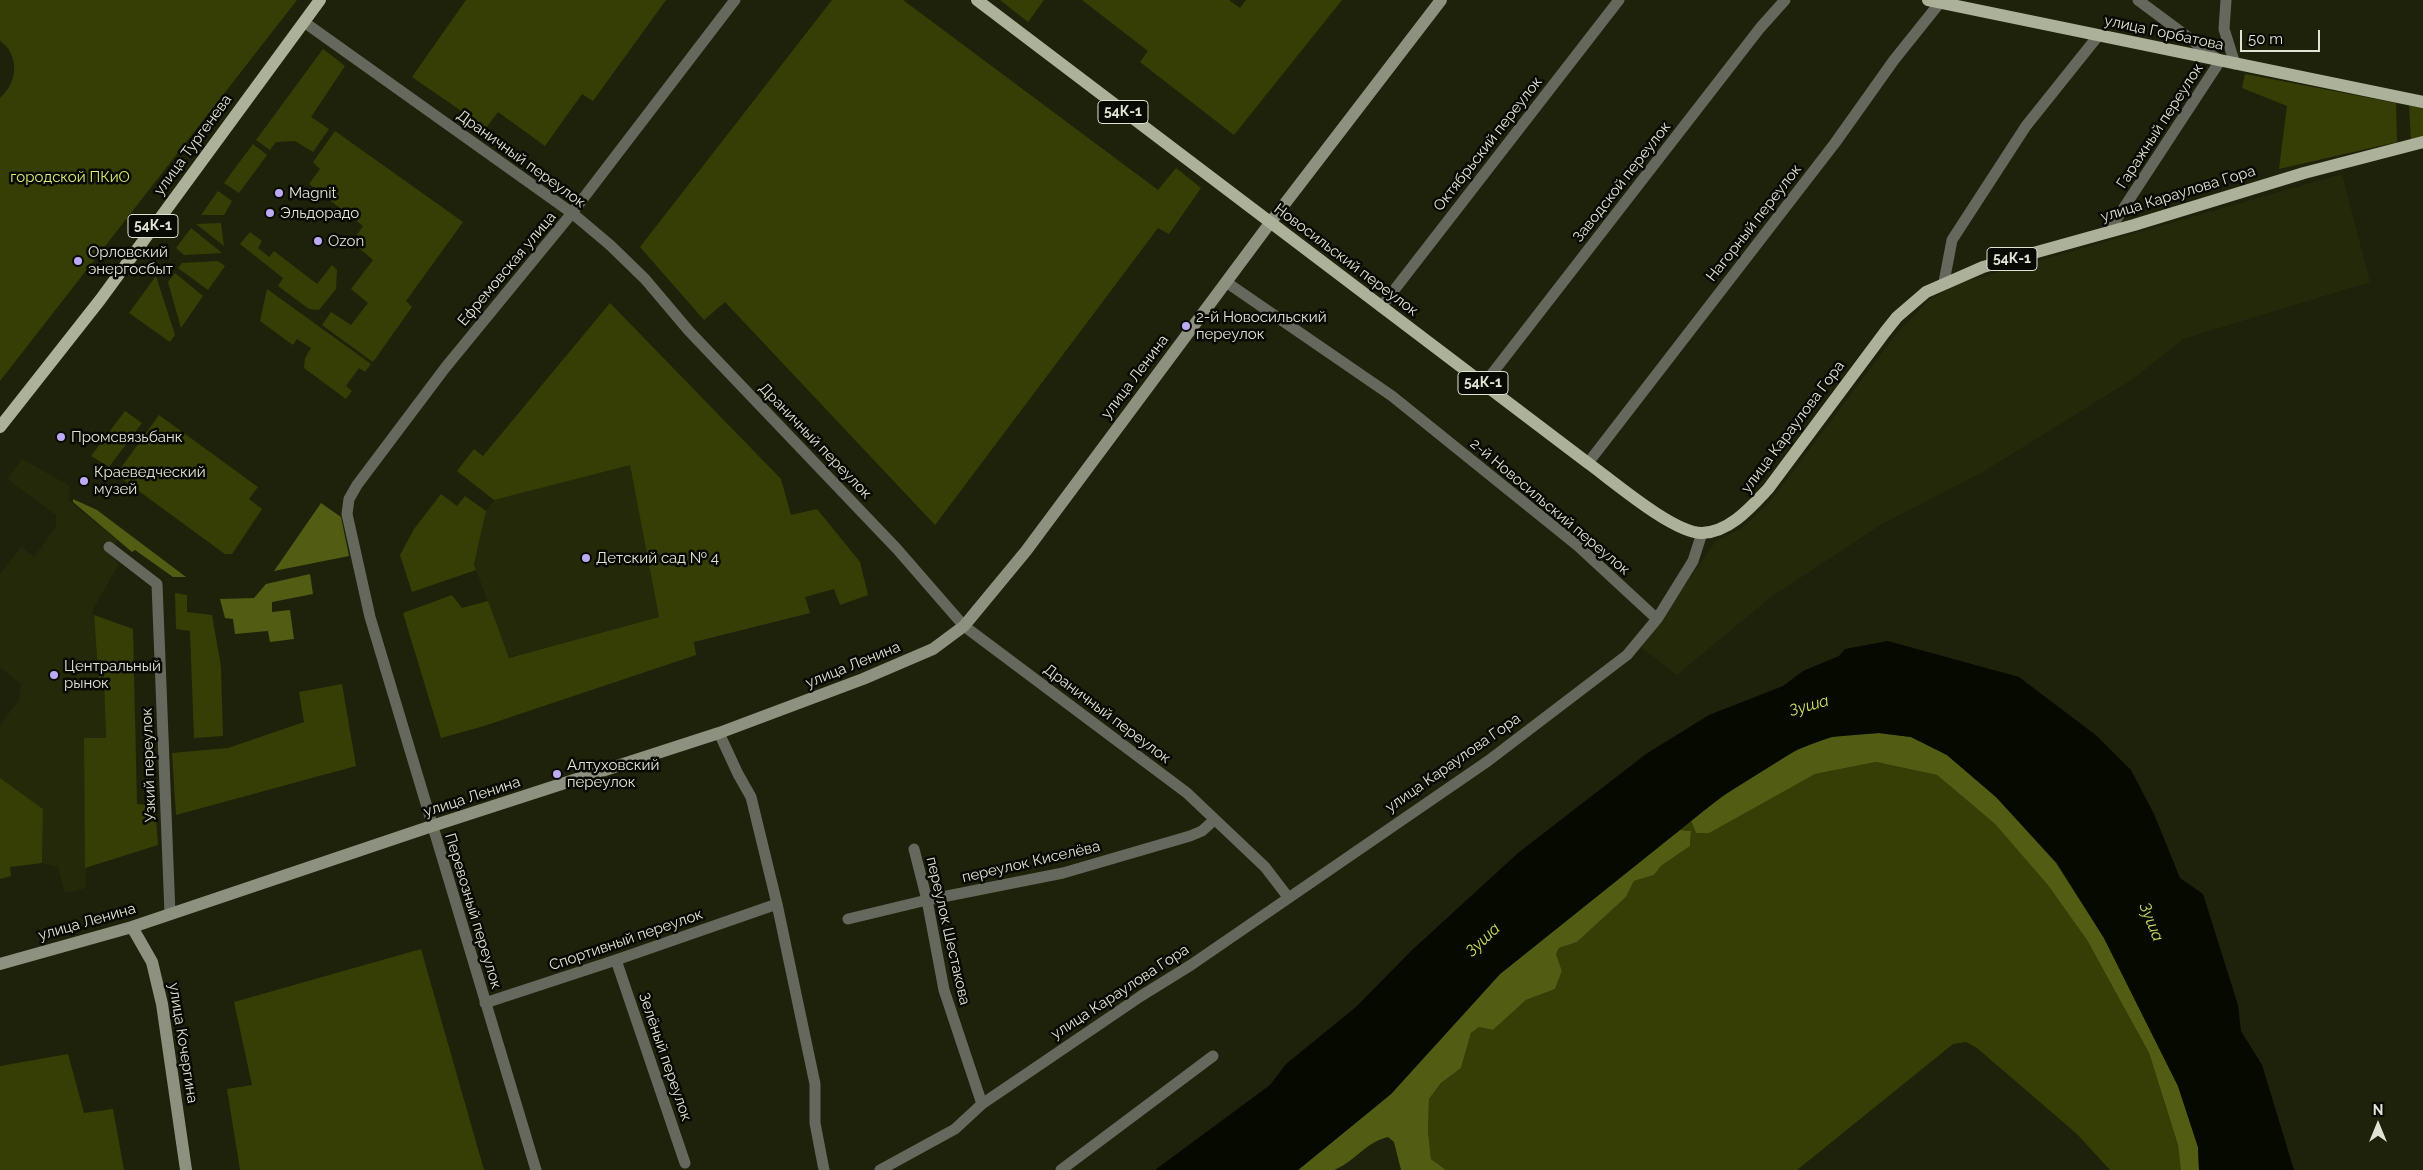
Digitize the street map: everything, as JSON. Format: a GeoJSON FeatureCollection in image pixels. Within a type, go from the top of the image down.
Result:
{"type":"FeatureCollection","features":[{"type":"Feature","properties":{"kind":"main road","name":"улица Тургенева"},"geometry":{"type":"LineString","coordinates":[[0,427],[100,300],[320,0]]}},
{"type":"Feature","properties":{"kind":"main road","name":"Новосильский переулок"},"geometry":{"type":"LineString","coordinates":[[977,0],[1588,463],[1676,527],[1702,533]]}},
{"type":"Feature","properties":{"kind":"main road","name":"улица Ленина"},"geometry":{"type":"LineString","coordinates":[[0,964],[132,927],[432,826],[720,734],[902,663],[933,649],[964,626],[1026,551],[1270,223],[1441,0]]}},
{"type":"Feature","properties":{"kind":"main road","name":"улица Горбатова"},"geometry":{"type":"LineString","coordinates":[[1937,1],[2098,36],[2423,102]]}},
{"type":"Feature","properties":{"kind":"main road","name":"улица Караулова Гора"},"geometry":{"type":"LineString","coordinates":[[1702,533],[1733,522],[1747,512],[1768,489],[1897,317],[1926,292],[1944,282],[1983,267],[2108,232],[2304,173],[2423,142]]}},
{"type":"Feature","properties":{"kind":"main road","name":"улица Кочергина"},"geometry":{"type":"LineString","coordinates":[[132,927],[152,962],[162,1004],[186,1170]]}},
{"type":"Feature","properties":{"kind":"street","name":"Ефремовская улица"},"geometry":{"type":"LineString","coordinates":[[347,514],[349,499],[357,485],[445,368],[572,214],[735,0]]}},
{"type":"Feature","properties":{"kind":"street","name":"Октябрьский переулок"},"geometry":{"type":"LineString","coordinates":[[1381,307],[1619,0]]}},
{"type":"Feature","properties":{"kind":"street","name":"Заводской переулок"},"geometry":{"type":"LineString","coordinates":[[1484,384],[1760,28],[1785,0]]}},
{"type":"Feature","properties":{"kind":"street"},"geometry":{"type":"LineString","coordinates":[[2138,0],[2220,61]]}},
{"type":"Feature","properties":{"kind":"street"},"geometry":{"type":"LineString","coordinates":[[2226,0],[2224,29],[2235,64]]}},
{"type":"Feature","properties":{"kind":"street","name":"Нагорный переулок"},"geometry":{"type":"LineString","coordinates":[[1588,463],[1836,143],[1937,1]]}},
{"type":"Feature","properties":{"kind":"street","name":"Драничный переулок"},"geometry":{"type":"LineString","coordinates":[[304,22],[572,214],[610,245],[646,280],[689,331],[897,549],[964,626],[1187,793],[1265,867],[1288,897]]}},
{"type":"Feature","properties":{"kind":"street"},"geometry":{"type":"LineString","coordinates":[[1944,282],[1952,240],[2026,126],[2098,36]]}},
{"type":"Feature","properties":{"kind":"street","name":"Гаражный переулок"},"geometry":{"type":"LineString","coordinates":[[2108,232],[2220,61]]}},
{"type":"Feature","properties":{"kind":"street","name":"2-й Новосильский переулок"},"geometry":{"type":"LineString","coordinates":[[1226,282],[1392,396],[1578,546],[1657,619]]}},
{"type":"Feature","properties":{"kind":"street","name":"Перевозный переулок"},"geometry":{"type":"LineString","coordinates":[[347,514],[370,617],[536,1170]]}},
{"type":"Feature","properties":{"kind":"street","name":"улица Караулова Гора"},"geometry":{"type":"LineString","coordinates":[[880,1170],[955,1129],[982,1104],[1141,996],[1190,966],[1488,761],[1627,655],[1657,619],[1692,561],[1702,533]]}},
{"type":"Feature","properties":{"kind":"street","name":"Узкий переулок"},"geometry":{"type":"LineString","coordinates":[[109,547],[157,584],[170,914]]}},
{"type":"Feature","properties":{"kind":"street"},"geometry":{"type":"LineString","coordinates":[[720,734],[751,797],[777,904],[815,1084],[815,1123],[824,1170]]}},
{"type":"Feature","properties":{"kind":"street","name":"переулок Киселёва"},"geometry":{"type":"LineString","coordinates":[[848,919],[927,900],[1063,874],[1190,836],[1202,831],[1214,820]]}},
{"type":"Feature","properties":{"kind":"street","name":"переулок Шестакова"},"geometry":{"type":"LineString","coordinates":[[914,849],[927,900],[944,990],[982,1104]]}},
{"type":"Feature","properties":{"kind":"street","name":"Спортивный переулок"},"geometry":{"type":"LineString","coordinates":[[485,1003],[777,904]]}},
{"type":"Feature","properties":{"kind":"street","name":"Зелёный переулок"},"geometry":{"type":"LineString","coordinates":[[616,960],[685,1163]]}},
{"type":"Feature","properties":{"kind":"street"},"geometry":{"type":"LineString","coordinates":[[1061,1170],[1213,1056]]}},
{"type":"Feature","properties":{"kind":"shaded area"},"geometry":{"type":"Polygon","coordinates":[[[2342,174],[2370,282],[2183,339],[2136,377],[1983,472],[1882,524],[1771,597],[1677,675],[1641,647],[1716,541],[1742,528],[1768,504],[1897,333],[1929,300],[1957,284],[2342,174]]]}},
{"type":"Feature","properties":{"kind":"shaded area","name":"Центральный рынок"},"geometry":{"type":"Polygon","coordinates":[[[22,459],[70,486],[68,500],[117,540],[110,555],[119,564],[93,609],[98,672],[104,679],[106,739],[84,738],[86,888],[65,893],[58,867],[42,863],[43,809],[0,778],[0,725],[19,700],[21,684],[0,668],[0,574],[21,547],[34,557],[56,527],[56,515],[7,479],[22,459]]]}},
{"type":"Feature","properties":{"kind":"shaded area"},"geometry":{"type":"Polygon","coordinates":[[[630,464],[659,617],[508,658],[474,564],[486,511],[494,500],[630,464]]]}},
{"type":"Feature","properties":{"kind":"green space","name":"городской ПКиО"},"geometry":{"type":"Polygon","coordinates":[[[0,0],[297,0],[0,381],[0,98],[12,81],[14,61],[8,48],[0,40],[0,0]]]}},
{"type":"Feature","properties":{"kind":"green space"},"geometry":{"type":"Polygon","coordinates":[[[466,0],[666,0],[593,101],[582,94],[545,146],[498,112],[486,128],[412,77],[466,0]]]}},
{"type":"Feature","properties":{"kind":"green space"},"geometry":{"type":"Polygon","coordinates":[[[832,0],[903,0],[1158,190],[1176,168],[1201,188],[1169,234],[1158,228],[935,525],[725,302],[704,320],[640,247],[832,0]]]}},
{"type":"Feature","properties":{"kind":"green space"},"geometry":{"type":"Polygon","coordinates":[[[1000,0],[1044,0],[1028,22],[1000,0]]]}},
{"type":"Feature","properties":{"kind":"green space"},"geometry":{"type":"Polygon","coordinates":[[[1082,0],[1229,0],[1240,8],[1246,0],[1342,0],[1234,135],[1140,62],[1148,51],[1082,0]]]}},
{"type":"Feature","properties":{"kind":"green space"},"geometry":{"type":"Polygon","coordinates":[[[323,49],[345,66],[311,117],[329,129],[313,152],[295,141],[276,142],[270,150],[256,140],[323,49]]]}},
{"type":"Feature","properties":{"kind":"green space"},"geometry":{"type":"Polygon","coordinates":[[[2245,74],[2396,103],[2397,142],[2279,169],[2287,106],[2242,88],[2245,74]]]}},
{"type":"Feature","properties":{"kind":"green space"},"geometry":{"type":"Polygon","coordinates":[[[2409,105],[2423,108],[2423,137],[2411,140],[2409,105]]]}},
{"type":"Feature","properties":{"kind":"green space"},"geometry":{"type":"Polygon","coordinates":[[[335,131],[463,222],[406,301],[412,307],[373,362],[322,325],[331,312],[351,325],[368,303],[351,289],[373,260],[352,242],[363,226],[309,184],[320,169],[313,162],[335,131]]]}},
{"type":"Feature","properties":{"kind":"green space"},"geometry":{"type":"Polygon","coordinates":[[[253,144],[267,155],[239,193],[224,183],[253,144]]]}},
{"type":"Feature","properties":{"kind":"green space"},"geometry":{"type":"Polygon","coordinates":[[[218,191],[232,201],[224,215],[201,215],[218,191]]]}},
{"type":"Feature","properties":{"kind":"green space"},"geometry":{"type":"Polygon","coordinates":[[[221,223],[224,246],[196,224],[221,223]]]}},
{"type":"Feature","properties":{"kind":"green space"},"geometry":{"type":"Polygon","coordinates":[[[191,228],[222,253],[184,255],[176,248],[191,228]]]}},
{"type":"Feature","properties":{"kind":"green space"},"geometry":{"type":"Polygon","coordinates":[[[250,232],[262,241],[258,248],[269,257],[274,251],[317,284],[332,265],[337,270],[336,289],[319,310],[309,309],[278,286],[283,278],[240,244],[250,232]]]}},
{"type":"Feature","properties":{"kind":"green space"},"geometry":{"type":"Polygon","coordinates":[[[218,261],[225,266],[208,290],[178,268],[182,263],[218,261]]]}},
{"type":"Feature","properties":{"kind":"green space"},"geometry":{"type":"Polygon","coordinates":[[[175,273],[203,296],[181,328],[168,282],[175,273]]]}},
{"type":"Feature","properties":{"kind":"green space"},"geometry":{"type":"Polygon","coordinates":[[[156,276],[175,335],[170,342],[129,313],[156,276]]]}},
{"type":"Feature","properties":{"kind":"green space"},"geometry":{"type":"Polygon","coordinates":[[[267,289],[371,364],[365,372],[359,368],[346,386],[352,391],[346,399],[304,368],[305,358],[311,348],[297,339],[293,345],[260,321],[267,289]]]}},
{"type":"Feature","properties":{"kind":"green space"},"geometry":{"type":"Polygon","coordinates":[[[610,303],[781,479],[791,515],[817,509],[860,562],[868,595],[840,605],[834,589],[805,597],[810,613],[694,642],[696,655],[484,726],[441,738],[403,613],[452,595],[462,608],[488,601],[509,658],[659,617],[630,465],[494,500],[457,471],[474,449],[483,456],[610,303]]]}},
{"type":"Feature","properties":{"kind":"green space"},"geometry":{"type":"Polygon","coordinates":[[[125,411],[142,423],[109,467],[91,456],[125,411]]]}},
{"type":"Feature","properties":{"kind":"green space"},"geometry":{"type":"Polygon","coordinates":[[[159,415],[258,487],[249,499],[262,509],[232,554],[225,554],[121,478],[118,472],[159,415]]]}},
{"type":"Feature","properties":{"kind":"green space"},"geometry":{"type":"Polygon","coordinates":[[[441,494],[457,506],[465,496],[486,511],[474,564],[476,570],[412,592],[400,555],[414,529],[441,494]]]}},
{"type":"Feature","properties":{"kind":"green space"},"geometry":{"type":"Polygon","coordinates":[[[73,499],[97,510],[186,577],[173,577],[135,550],[132,552],[73,502],[73,499]]]}},
{"type":"Feature","properties":{"kind":"green space"},"geometry":{"type":"Polygon","coordinates":[[[321,503],[341,517],[349,556],[274,571],[321,503]]]}},
{"type":"Feature","properties":{"kind":"green space"},"geometry":{"type":"Polygon","coordinates":[[[310,574],[313,594],[272,602],[272,612],[290,610],[294,639],[270,642],[268,631],[235,634],[233,619],[225,618],[220,599],[254,598],[266,584],[310,574]]]}},
{"type":"Feature","properties":{"kind":"green space"},"geometry":{"type":"Polygon","coordinates":[[[175,593],[187,595],[187,612],[212,615],[221,667],[223,736],[194,738],[190,631],[176,629],[175,593]]]}},
{"type":"Feature","properties":{"kind":"green space"},"geometry":{"type":"Polygon","coordinates":[[[94,615],[133,629],[137,804],[155,805],[158,845],[85,868],[84,738],[106,738],[104,679],[99,678],[98,672],[94,615]]]}},
{"type":"Feature","properties":{"kind":"green space"},"geometry":{"type":"Polygon","coordinates":[[[342,684],[356,766],[176,815],[172,753],[228,748],[304,722],[299,692],[342,684]]]}},
{"type":"Feature","properties":{"kind":"green space"},"geometry":{"type":"Polygon","coordinates":[[[1879,733],[1911,737],[1947,755],[1996,797],[2056,863],[2104,938],[2178,1086],[2198,1147],[2199,1170],[2181,1170],[2178,1145],[2149,1053],[2087,940],[2048,885],[1995,824],[1937,775],[1876,762],[1815,774],[1709,833],[1696,833],[1691,821],[1722,797],[1774,762],[1811,744],[1835,736],[1879,733]]]}},
{"type":"Feature","properties":{"kind":"green space"},"geometry":{"type":"Polygon","coordinates":[[[1876,762],[1937,775],[1995,824],[2049,885],[2087,940],[2149,1053],[2178,1145],[2182,1170],[2110,1170],[2077,1134],[1977,1048],[1966,1042],[1953,1044],[1797,1170],[1446,1170],[1431,1159],[1428,1131],[1429,1099],[1441,1083],[1461,1068],[1471,1033],[1479,1027],[1493,1030],[1526,1000],[1555,989],[1562,971],[1556,954],[1559,948],[1577,942],[1626,897],[1634,881],[1654,875],[1661,866],[1690,846],[1691,831],[1680,830],[1691,821],[1696,833],[1815,774],[1876,762]]]}},
{"type":"Feature","properties":{"kind":"green space"},"geometry":{"type":"Polygon","coordinates":[[[0,778],[43,809],[42,863],[10,867],[11,876],[0,879],[0,778]]]}},
{"type":"Feature","properties":{"kind":"green space"},"geometry":{"type":"Polygon","coordinates":[[[1680,830],[1691,831],[1690,846],[1661,866],[1654,875],[1634,881],[1626,897],[1577,942],[1559,948],[1556,954],[1562,971],[1555,989],[1526,1000],[1493,1030],[1479,1027],[1471,1033],[1461,1068],[1441,1083],[1429,1099],[1428,1131],[1431,1159],[1446,1170],[1401,1170],[1394,1142],[1388,1137],[1373,1143],[1334,1170],[1298,1170],[1391,1094],[1500,974],[1680,830]]]}},
{"type":"Feature","properties":{"kind":"green space"},"geometry":{"type":"Polygon","coordinates":[[[421,949],[484,1170],[240,1170],[227,1089],[252,1085],[234,1002],[421,949]]]}},
{"type":"Feature","properties":{"kind":"green space"},"geometry":{"type":"Polygon","coordinates":[[[68,1054],[84,1113],[113,1109],[124,1170],[0,1170],[0,1066],[68,1054]]]}},
{"type":"Feature","properties":{"kind":"water","name":"Зуша"},"geometry":{"type":"Polygon","coordinates":[[[1888,641],[2019,677],[2097,736],[2131,770],[2154,814],[2180,878],[2203,894],[2238,1005],[2241,1031],[2262,1065],[2294,1170],[2199,1170],[2198,1147],[2178,1086],[2104,938],[2057,863],[1996,797],[1947,755],[1911,737],[1879,733],[1831,737],[1798,749],[1721,797],[1500,974],[1391,1094],[1298,1170],[1155,1170],[1270,1085],[1286,1064],[1356,1007],[1411,951],[1518,853],[1646,754],[1709,715],[1783,686],[1803,671],[1839,656],[1845,649],[1888,641]]]}},
{"type":"Feature","properties":{"kind":"place","name":"Magnit"},"geometry":{"type":"Point","coordinates":[279,193]}},
{"type":"Feature","properties":{"kind":"place","name":"Эльдорадо"},"geometry":{"type":"Point","coordinates":[270,213]}},
{"type":"Feature","properties":{"kind":"place","name":"Ozon"},"geometry":{"type":"Point","coordinates":[318,241]}},
{"type":"Feature","properties":{"kind":"place","name":"Орловский энергосбыт"},"geometry":{"type":"Point","coordinates":[78,261]}},
{"type":"Feature","properties":{"kind":"place","name":"2-й Новосильский переулок"},"geometry":{"type":"Point","coordinates":[1186,326]}},
{"type":"Feature","properties":{"kind":"place","name":"Промсвязьбанк"},"geometry":{"type":"Point","coordinates":[61,437]}},
{"type":"Feature","properties":{"kind":"place","name":"Краеведческий музей"},"geometry":{"type":"Point","coordinates":[84,481]}},
{"type":"Feature","properties":{"kind":"place","name":"Детский сад № 4"},"geometry":{"type":"Point","coordinates":[586,558]}},
{"type":"Feature","properties":{"kind":"place","name":"Центральный рынок"},"geometry":{"type":"Point","coordinates":[54,675]}},
{"type":"Feature","properties":{"kind":"place","name":"Алтуховский переулок"},"geometry":{"type":"Point","coordinates":[557,774]}}]}
